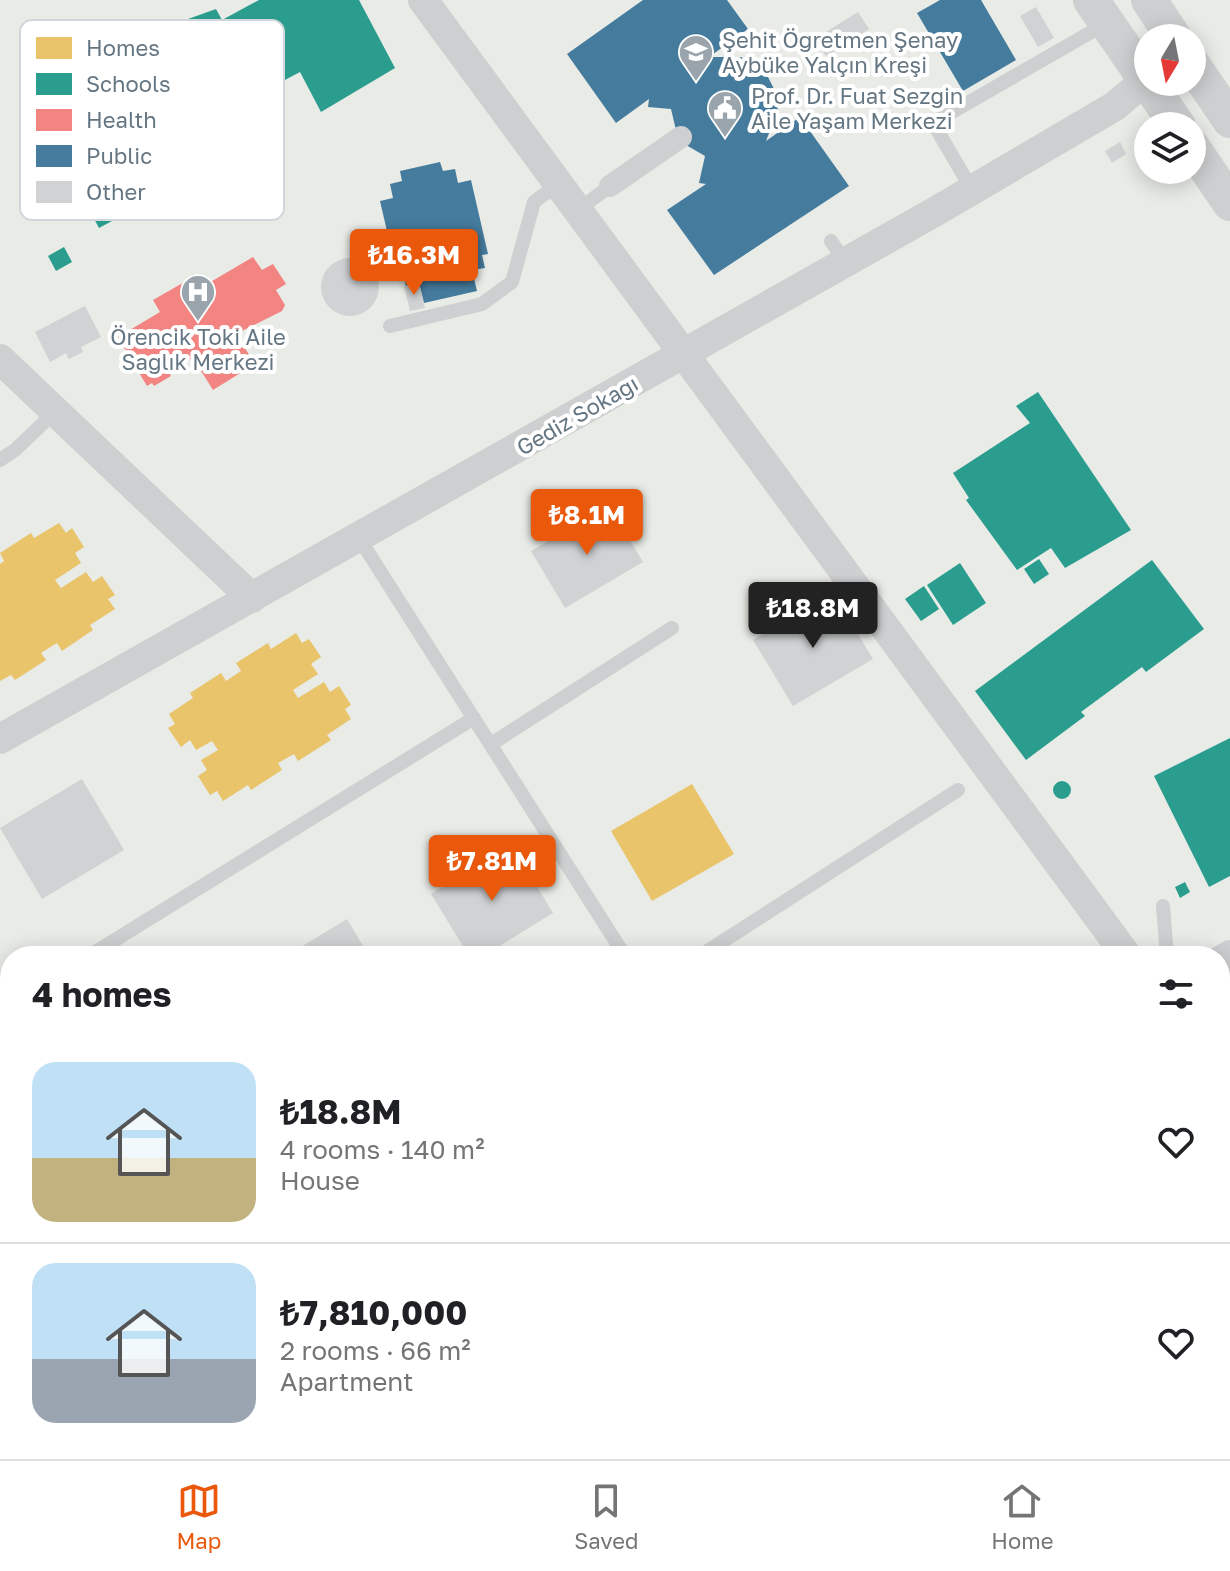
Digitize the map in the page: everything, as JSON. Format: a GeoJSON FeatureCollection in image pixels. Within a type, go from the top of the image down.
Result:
{"type":"FeatureCollection","features":[{"type":"Feature","properties":{"kind":"street"},"geometry":{"type":"LineString","coordinates":[[423,0],[578,210],[628,263],[684,355],[1120,946]]}},
{"type":"Feature","properties":{"kind":"street"},"geometry":{"type":"LineString","coordinates":[[1149,0],[1165,24]]}},
{"type":"Feature","properties":{"kind":"street"},"geometry":{"type":"LineString","coordinates":[[1099,12],[1134,61]]}},
{"type":"Feature","properties":{"kind":"street"},"geometry":{"type":"LineString","coordinates":[[1206,85],[1230,120]]}},
{"type":"Feature","properties":{"kind":"street","name":"Gediz Sokağı"},"geometry":{"type":"LineString","coordinates":[[0,739],[684,355],[839,252],[971,188],[1115,106],[1134,90]]}},
{"type":"Feature","properties":{"kind":"street"},"geometry":{"type":"LineString","coordinates":[[610,186],[681,137]]}},
{"type":"Feature","properties":{"kind":"street"},"geometry":{"type":"LineString","coordinates":[[1206,168],[1230,203]]}},
{"type":"Feature","properties":{"kind":"street"},"geometry":{"type":"LineString","coordinates":[[0,359],[252,598]]}},
{"type":"Feature","properties":{"kind":"lane"},"geometry":{"type":"LineString","coordinates":[[971,188],[933,123],[1099,12]]}},
{"type":"Feature","properties":{"kind":"lane"},"geometry":{"type":"LineString","coordinates":[[390,326],[482,304],[512,282],[534,202],[558,184]]}},
{"type":"Feature","properties":{"kind":"lane"},"geometry":{"type":"LineString","coordinates":[[578,210],[610,186]]}},
{"type":"Feature","properties":{"kind":"lane"},"geometry":{"type":"LineString","coordinates":[[0,460],[56,411]]}},
{"type":"Feature","properties":{"kind":"lane"},"geometry":{"type":"LineString","coordinates":[[359,538],[619,946]]}},
{"type":"Feature","properties":{"kind":"lane"},"geometry":{"type":"LineString","coordinates":[[491,744],[672,628]]}},
{"type":"Feature","properties":{"kind":"lane"},"geometry":{"type":"LineString","coordinates":[[105,946],[474,718]]}},
{"type":"Feature","properties":{"kind":"lane"},"geometry":{"type":"LineString","coordinates":[[716,946],[958,790]]}},
{"type":"Feature","properties":{"kind":"lane"},"geometry":{"type":"LineString","coordinates":[[1163,906],[1166,946]]}},
{"type":"Feature","properties":{"kind":"shaded area"},"geometry":{"type":"Polygon","coordinates":[[[0,0],[1230,0],[1230,946],[0,946],[0,0]]]}},
{"type":"Feature","properties":{"kind":"building: Homes"},"geometry":{"type":"Polygon","coordinates":[[[59,523],[66,533],[72,528],[84,547],[75,553],[81,563],[55,580],[61,588],[86,572],[93,582],[102,576],[115,595],[108,599],[115,609],[90,625],[93,630],[62,651],[57,643],[41,653],[46,660],[15,680],[11,675],[0,681],[0,564],[4,561],[0,553],[31,533],[34,538],[59,523]]]}},
{"type":"Feature","properties":{"kind":"building: Homes"},"geometry":{"type":"Polygon","coordinates":[[[296,633],[302,643],[309,639],[321,657],[311,664],[318,674],[293,690],[298,698],[324,682],[330,692],[339,686],[351,705],[345,709],[351,719],[327,735],[331,740],[298,761],[294,754],[278,763],[282,770],[251,790],[248,785],[223,801],[217,791],[210,795],[198,776],[207,770],[201,760],[218,750],[212,741],[196,750],[190,740],[181,747],[168,728],[175,724],[169,714],[193,698],[190,693],[221,673],[226,681],[241,671],[236,663],[268,643],[271,649],[296,633]]]}},
{"type":"Feature","properties":{"kind":"building: Homes"},"geometry":{"type":"Polygon","coordinates":[[[692,784],[734,854],[652,901],[611,831],[692,784]]]}},
{"type":"Feature","properties":{"kind":"building: Schools"},"geometry":{"type":"Polygon","coordinates":[[[259,0],[359,0],[395,68],[321,112],[300,72],[284,81],[284,20],[222,20],[259,0]]]}},
{"type":"Feature","properties":{"kind":"building: Schools"},"geometry":{"type":"Polygon","coordinates":[[[216,9],[222,20],[186,20],[188,19],[216,9]]]}},
{"type":"Feature","properties":{"kind":"building: Schools"},"geometry":{"type":"Polygon","coordinates":[[[95,220],[114,220],[99,228],[95,220]]]}},
{"type":"Feature","properties":{"kind":"building: Schools"},"geometry":{"type":"Polygon","coordinates":[[[64,247],[72,262],[56,271],[48,256],[64,247]]]}},
{"type":"Feature","properties":{"kind":"building: Schools"},"geometry":{"type":"Polygon","coordinates":[[[1038,392],[1131,530],[1065,568],[1051,548],[1017,570],[966,500],[969,498],[953,473],[1030,423],[1016,406],[1038,392]]]}},
{"type":"Feature","properties":{"kind":"building: Schools"},"geometry":{"type":"Polygon","coordinates":[[[1039,559],[1049,574],[1034,584],[1024,569],[1039,559]]]}},
{"type":"Feature","properties":{"kind":"building: Schools"},"geometry":{"type":"Polygon","coordinates":[[[1152,560],[1204,629],[1146,672],[1142,667],[1081,712],[1085,716],[1026,760],[975,691],[1152,560]]]}},
{"type":"Feature","properties":{"kind":"building: Schools"},"geometry":{"type":"Polygon","coordinates":[[[960,563],[986,603],[953,625],[927,585],[960,563]]]}},
{"type":"Feature","properties":{"kind":"building: Schools"},"geometry":{"type":"Polygon","coordinates":[[[924,586],[939,609],[921,621],[905,599],[924,586]]]}},
{"type":"Feature","properties":{"kind":"building: Schools"},"geometry":{"type":"Polygon","coordinates":[[[1230,738],[1230,876],[1209,887],[1154,776],[1230,738]]]}},
{"type":"Feature","properties":{"kind":"building: Schools"},"geometry":{"type":"Polygon","coordinates":[[[1062,781],[1071,790],[1062,799],[1053,790],[1062,781]]]}},
{"type":"Feature","properties":{"kind":"building: Schools"},"geometry":{"type":"Polygon","coordinates":[[[1185,882],[1190,892],[1180,898],[1175,887],[1185,882]]]}},
{"type":"Feature","properties":{"kind":"building: Health","name":"Örencik Toki Aile Sağlık Merkezi"},"geometry":{"type":"Polygon","coordinates":[[[253,257],[262,270],[273,264],[286,284],[276,290],[285,305],[282,311],[236,334],[255,364],[213,390],[193,358],[169,372],[171,376],[154,386],[152,383],[147,386],[118,337],[160,312],[153,300],[195,276],[202,287],[253,257]]]}},
{"type":"Feature","properties":{"kind":"building: Public","name":"Prof. Dr. Fuat Sezgin Aile Yaşam Merkezi"},"geometry":{"type":"Polygon","coordinates":[[[643,0],[727,0],[748,29],[709,57],[741,57],[756,65],[768,77],[776,93],[778,110],[766,141],[800,117],[849,186],[714,275],[667,210],[706,184],[699,183],[705,156],[686,145],[676,130],[671,109],[648,107],[649,99],[616,123],[567,54],[643,0]]]}},
{"type":"Feature","properties":{"kind":"building: Public"},"geometry":{"type":"Polygon","coordinates":[[[940,0],[981,0],[1016,60],[963,91],[917,13],[940,0]]]}},
{"type":"Feature","properties":{"kind":"building: Public"},"geometry":{"type":"Polygon","coordinates":[[[440,162],[443,171],[455,169],[458,183],[471,180],[488,254],[482,255],[485,268],[472,270],[477,291],[424,303],[419,283],[406,286],[403,273],[397,274],[380,201],[393,198],[390,184],[402,181],[400,171],[440,162]]]}},
{"type":"Feature","properties":{"kind":"building: Other"},"geometry":{"type":"Polygon","coordinates":[[[1036,7],[1054,38],[1038,47],[1020,16],[1036,7]]]}},
{"type":"Feature","properties":{"kind":"building: Other"},"geometry":{"type":"Polygon","coordinates":[[[858,12],[869,29],[826,56],[815,39],[858,12]]]}},
{"type":"Feature","properties":{"kind":"building: Other"},"geometry":{"type":"Polygon","coordinates":[[[1120,142],[1126,154],[1112,163],[1105,151],[1120,142]]]}},
{"type":"Feature","properties":{"kind":"building: Other"},"geometry":{"type":"Polygon","coordinates":[[[350,258],[370,267],[379,287],[370,307],[350,316],[330,307],[321,287],[330,267],[350,258]]]}},
{"type":"Feature","properties":{"kind":"building: Other"},"geometry":{"type":"Polygon","coordinates":[[[419,283],[425,308],[410,311],[404,286],[419,283]]]}},
{"type":"Feature","properties":{"kind":"building: Other"},"geometry":{"type":"Polygon","coordinates":[[[85,306],[101,337],[81,347],[83,352],[69,359],[66,353],[50,362],[35,332],[85,306]]]}},
{"type":"Feature","properties":{"kind":"building: Other"},"geometry":{"type":"Polygon","coordinates":[[[609,506],[643,562],[565,608],[531,551],[609,506]]]}},
{"type":"Feature","properties":{"kind":"building: Other"},"geometry":{"type":"Polygon","coordinates":[[[833,593],[873,659],[793,706],[753,640],[833,593]]]}},
{"type":"Feature","properties":{"kind":"building: Other"},"geometry":{"type":"Polygon","coordinates":[[[82,779],[124,850],[42,899],[0,828],[82,779]]]}},
{"type":"Feature","properties":{"kind":"building: Other"},"geometry":{"type":"Polygon","coordinates":[[[512,845],[553,913],[499,946],[463,946],[431,894],[512,845]]]}},
{"type":"Feature","properties":{"kind":"building: Other"},"geometry":{"type":"Polygon","coordinates":[[[347,919],[363,946],[302,946],[347,919]]]}},
{"type":"Feature","properties":{"kind":"place","name":"Şehit Öğretmen Şenay Aybüke Yalçın Kreşi"},"geometry":{"type":"Point","coordinates":[696,83]}},
{"type":"Feature","properties":{"kind":"place","name":"Prof. Dr. Fuat Sezgin Aile Yaşam Merkezi"},"geometry":{"type":"Point","coordinates":[725,139]}},
{"type":"Feature","properties":{"kind":"place","name":"Örencik Toki Aile Sağlık Merkezi"},"geometry":{"type":"Point","coordinates":[198,323]}}]}
